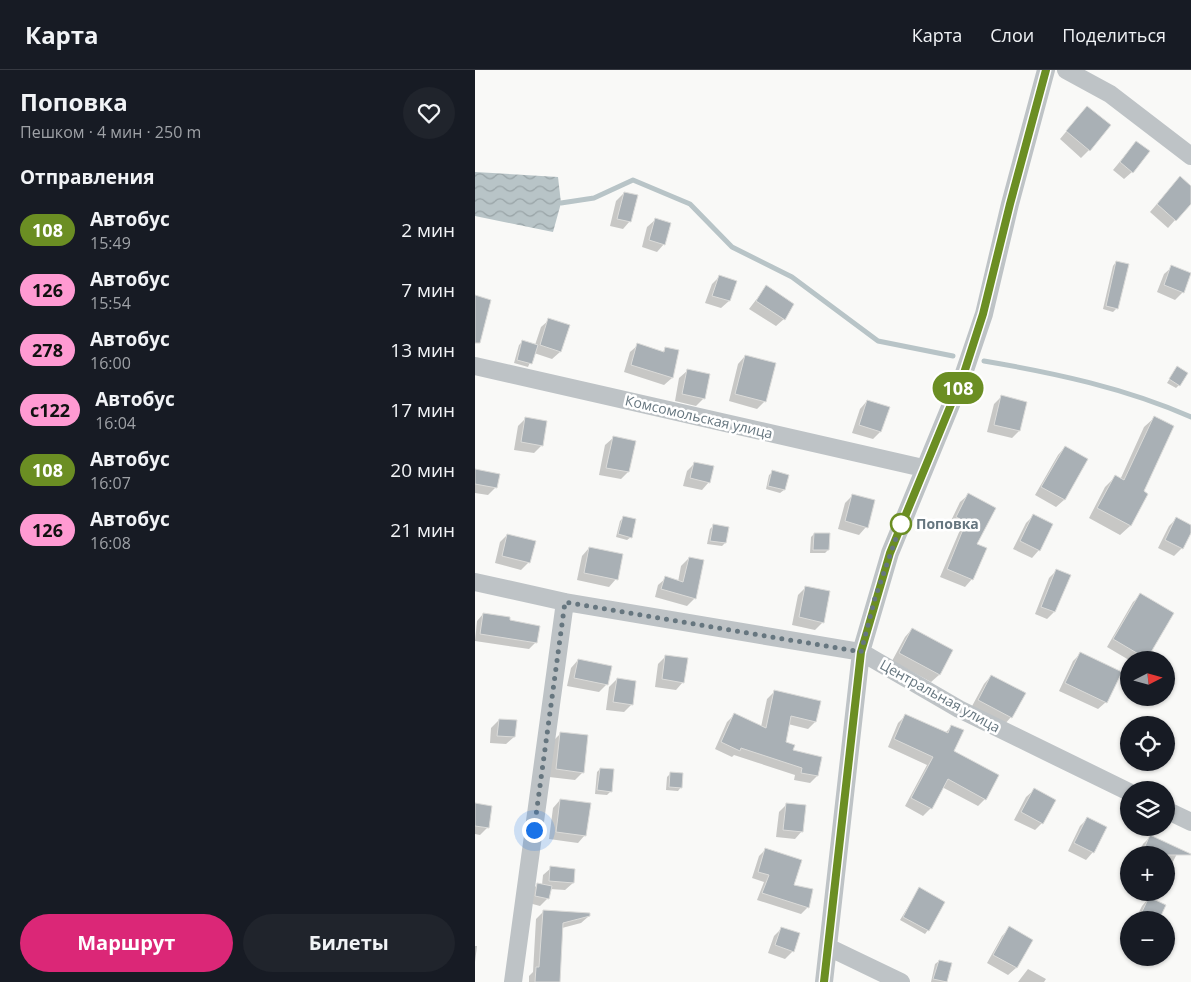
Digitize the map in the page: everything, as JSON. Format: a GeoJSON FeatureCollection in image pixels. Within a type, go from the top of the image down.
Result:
{"type":"FeatureCollection","features":[{"type":"Feature","properties":{"kind":"street"},"geometry":{"type":"LineString","coordinates":[[824,982],[861,652],[890,553],[923,468],[964,373],[983,314],[1046,70]]}},
{"type":"Feature","properties":{"kind":"street"},"geometry":{"type":"LineString","coordinates":[[1066,70],[1110,94],[1191,156]]}},
{"type":"Feature","properties":{"kind":"street","name":"Комсомольская улица"},"geometry":{"type":"LineString","coordinates":[[475,366],[923,468]]}},
{"type":"Feature","properties":{"kind":"street","name":"Центральная улица"},"geometry":{"type":"LineString","coordinates":[[475,582],[565,602],[861,652],[959,709],[1120,788]]}},
{"type":"Feature","properties":{"kind":"street"},"geometry":{"type":"LineString","coordinates":[[513,982],[565,602]]}},
{"type":"Feature","properties":{"kind":"street"},"geometry":{"type":"LineString","coordinates":[[1175,814],[1191,822]]}},
{"type":"Feature","properties":{"kind":"street"},"geometry":{"type":"LineString","coordinates":[[828,947],[901,982]]}},
{"type":"Feature","properties":{"kind":"water"},"geometry":{"type":"Polygon","coordinates":[[[475,172],[558,177],[561,203],[553,232],[475,216],[475,172]]]}},
{"type":"Feature","properties":{"kind":"building"},"geometry":{"type":"Polygon","coordinates":[[[1087,106],[1111,125],[1090,151],[1066,131],[1087,106]]]}},
{"type":"Feature","properties":{"kind":"building"},"geometry":{"type":"Polygon","coordinates":[[[1136,141],[1150,151],[1133,173],[1120,162],[1136,141]]]}},
{"type":"Feature","properties":{"kind":"building"},"geometry":{"type":"Polygon","coordinates":[[[1180,176],[1191,186],[1191,204],[1176,221],[1157,204],[1180,176]]]}},
{"type":"Feature","properties":{"kind":"building"},"geometry":{"type":"Polygon","coordinates":[[[624,192],[638,195],[631,222],[617,219],[624,192]]]}},
{"type":"Feature","properties":{"kind":"building"},"geometry":{"type":"Polygon","coordinates":[[[655,218],[671,223],[665,245],[649,240],[655,218]]]}},
{"type":"Feature","properties":{"kind":"building"},"geometry":{"type":"Polygon","coordinates":[[[1116,261],[1129,264],[1118,309],[1106,306],[1116,261]]]}},
{"type":"Feature","properties":{"kind":"building"},"geometry":{"type":"Polygon","coordinates":[[[1171,265],[1191,273],[1184,293],[1164,285],[1171,265]]]}},
{"type":"Feature","properties":{"kind":"building"},"geometry":{"type":"Polygon","coordinates":[[[719,275],[737,281],[730,301],[712,296],[719,275]]]}},
{"type":"Feature","properties":{"kind":"building"},"geometry":{"type":"Polygon","coordinates":[[[766,285],[794,304],[785,320],[756,301],[766,285]]]}},
{"type":"Feature","properties":{"kind":"building"},"geometry":{"type":"Polygon","coordinates":[[[475,295],[491,300],[480,343],[475,343],[475,295]]]}},
{"type":"Feature","properties":{"kind":"building"},"geometry":{"type":"Polygon","coordinates":[[[548,318],[570,325],[561,352],[540,345],[548,318]]]}},
{"type":"Feature","properties":{"kind":"building"},"geometry":{"type":"Polygon","coordinates":[[[522,340],[538,345],[532,364],[517,360],[522,340]]]}},
{"type":"Feature","properties":{"kind":"building"},"geometry":{"type":"Polygon","coordinates":[[[637,343],[664,352],[665,347],[679,350],[673,378],[631,365],[637,343]]]}},
{"type":"Feature","properties":{"kind":"building"},"geometry":{"type":"Polygon","coordinates":[[[745,355],[776,363],[766,402],[735,394],[745,355]]]}},
{"type":"Feature","properties":{"kind":"building"},"geometry":{"type":"Polygon","coordinates":[[[1177,366],[1188,373],[1180,386],[1169,379],[1177,366]]]}},
{"type":"Feature","properties":{"kind":"building"},"geometry":{"type":"Polygon","coordinates":[[[687,369],[710,374],[705,399],[682,394],[687,369]]]}},
{"type":"Feature","properties":{"kind":"building"},"geometry":{"type":"Polygon","coordinates":[[[1001,395],[1027,402],[1020,431],[994,425],[1001,395]]]}},
{"type":"Feature","properties":{"kind":"building"},"geometry":{"type":"Polygon","coordinates":[[[867,400],[890,407],[881,432],[859,425],[867,400]]]}},
{"type":"Feature","properties":{"kind":"building"},"geometry":{"type":"Polygon","coordinates":[[[1154,416],[1174,426],[1144,491],[1148,494],[1131,526],[1097,508],[1115,475],[1124,480],[1154,416]]]}},
{"type":"Feature","properties":{"kind":"building"},"geometry":{"type":"Polygon","coordinates":[[[525,417],[547,421],[543,446],[521,442],[525,417]]]}},
{"type":"Feature","properties":{"kind":"building"},"geometry":{"type":"Polygon","coordinates":[[[613,436],[636,441],[629,472],[606,468],[613,436]]]}},
{"type":"Feature","properties":{"kind":"building"},"geometry":{"type":"Polygon","coordinates":[[[1065,446],[1088,459],[1065,500],[1041,487],[1065,446]]]}},
{"type":"Feature","properties":{"kind":"building"},"geometry":{"type":"Polygon","coordinates":[[[694,462],[714,466],[710,483],[690,478],[694,462]]]}},
{"type":"Feature","properties":{"kind":"building"},"geometry":{"type":"Polygon","coordinates":[[[475,469],[500,474],[497,488],[475,484],[475,469]]]}},
{"type":"Feature","properties":{"kind":"building"},"geometry":{"type":"Polygon","coordinates":[[[772,470],[789,475],[785,490],[768,486],[772,470]]]}},
{"type":"Feature","properties":{"kind":"building"},"geometry":{"type":"Polygon","coordinates":[[[968,493],[996,508],[977,544],[987,548],[973,580],[947,569],[966,522],[956,517],[968,493]]]}},
{"type":"Feature","properties":{"kind":"building"},"geometry":{"type":"Polygon","coordinates":[[[852,494],[875,500],[868,528],[845,521],[852,494]]]}},
{"type":"Feature","properties":{"kind":"building"},"geometry":{"type":"Polygon","coordinates":[[[1033,514],[1053,524],[1040,551],[1020,541],[1033,514]]]}},
{"type":"Feature","properties":{"kind":"building"},"geometry":{"type":"Polygon","coordinates":[[[623,516],[636,519],[632,538],[618,534],[623,516]]]}},
{"type":"Feature","properties":{"kind":"building"},"geometry":{"type":"Polygon","coordinates":[[[1176,517],[1191,525],[1191,533],[1183,549],[1165,540],[1176,517]]]}},
{"type":"Feature","properties":{"kind":"building"},"geometry":{"type":"Polygon","coordinates":[[[713,524],[729,527],[726,543],[710,541],[713,524]]]}},
{"type":"Feature","properties":{"kind":"building"},"geometry":{"type":"Polygon","coordinates":[[[814,533],[830,533],[829,550],[813,550],[814,533]]]}},
{"type":"Feature","properties":{"kind":"building"},"geometry":{"type":"Polygon","coordinates":[[[507,534],[536,541],[530,563],[502,556],[507,534]]]}},
{"type":"Feature","properties":{"kind":"building"},"geometry":{"type":"Polygon","coordinates":[[[589,547],[623,554],[618,580],[584,573],[589,547]]]}},
{"type":"Feature","properties":{"kind":"building"},"geometry":{"type":"Polygon","coordinates":[[[689,557],[704,560],[696,599],[661,589],[665,576],[683,582],[689,557]]]}},
{"type":"Feature","properties":{"kind":"building"},"geometry":{"type":"Polygon","coordinates":[[[1056,569],[1071,575],[1055,612],[1041,607],[1056,569]]]}},
{"type":"Feature","properties":{"kind":"building"},"geometry":{"type":"Polygon","coordinates":[[[805,586],[830,591],[824,623],[799,617],[805,586]]]}},
{"type":"Feature","properties":{"kind":"building"},"geometry":{"type":"Polygon","coordinates":[[[1140,593],[1174,613],[1152,651],[1133,651],[1113,639],[1140,593]]]}},
{"type":"Feature","properties":{"kind":"building"},"geometry":{"type":"Polygon","coordinates":[[[483,613],[510,617],[510,620],[540,626],[537,643],[480,634],[483,613]]]}},
{"type":"Feature","properties":{"kind":"building"},"geometry":{"type":"Polygon","coordinates":[[[912,628],[953,650],[940,675],[899,653],[912,628]]]}},
{"type":"Feature","properties":{"kind":"building"},"geometry":{"type":"Polygon","coordinates":[[[1080,652],[1120,671],[1120,676],[1107,703],[1065,683],[1080,652]]]}},
{"type":"Feature","properties":{"kind":"building"},"geometry":{"type":"Polygon","coordinates":[[[665,655],[688,658],[684,683],[662,679],[665,655]]]}},
{"type":"Feature","properties":{"kind":"building"},"geometry":{"type":"Polygon","coordinates":[[[578,659],[612,666],[608,685],[574,678],[578,659]]]}},
{"type":"Feature","properties":{"kind":"building"},"geometry":{"type":"Polygon","coordinates":[[[991,675],[1026,693],[1012,718],[978,700],[991,675]]]}},
{"type":"Feature","properties":{"kind":"building"},"geometry":{"type":"Polygon","coordinates":[[[617,678],[636,681],[633,705],[613,702],[617,678]]]}},
{"type":"Feature","properties":{"kind":"building"},"geometry":{"type":"Polygon","coordinates":[[[774,690],[821,701],[816,722],[791,716],[786,742],[795,745],[793,750],[822,757],[818,776],[801,773],[802,768],[741,748],[740,751],[721,742],[734,713],[766,728],[774,690]]]}},
{"type":"Feature","properties":{"kind":"building"},"geometry":{"type":"Polygon","coordinates":[[[905,714],[948,733],[951,725],[964,730],[954,751],[999,775],[986,800],[948,779],[932,809],[911,798],[933,757],[894,739],[905,714]]]}},
{"type":"Feature","properties":{"kind":"building"},"geometry":{"type":"Polygon","coordinates":[[[499,719],[517,720],[515,737],[497,736],[499,719]]]}},
{"type":"Feature","properties":{"kind":"building"},"geometry":{"type":"Polygon","coordinates":[[[560,732],[588,735],[584,773],[556,769],[560,732]]]}},
{"type":"Feature","properties":{"kind":"building"},"geometry":{"type":"Polygon","coordinates":[[[600,768],[614,769],[612,792],[597,790],[600,768]]]}},
{"type":"Feature","properties":{"kind":"building"},"geometry":{"type":"Polygon","coordinates":[[[670,772],[683,773],[682,788],[669,787],[670,772]]]}},
{"type":"Feature","properties":{"kind":"building"},"geometry":{"type":"Polygon","coordinates":[[[1034,788],[1056,800],[1043,824],[1021,812],[1034,788]]]}},
{"type":"Feature","properties":{"kind":"building"},"geometry":{"type":"Polygon","coordinates":[[[560,799],[591,803],[586,836],[556,832],[560,799]]]}},
{"type":"Feature","properties":{"kind":"building"},"geometry":{"type":"Polygon","coordinates":[[[475,803],[492,806],[489,828],[475,826],[475,803]]]}},
{"type":"Feature","properties":{"kind":"building"},"geometry":{"type":"Polygon","coordinates":[[[786,803],[806,805],[803,832],[783,830],[786,803]]]}},
{"type":"Feature","properties":{"kind":"building"},"geometry":{"type":"Polygon","coordinates":[[[1087,817],[1107,827],[1094,853],[1074,843],[1087,817]]]}},
{"type":"Feature","properties":{"kind":"building"},"geometry":{"type":"Polygon","coordinates":[[[1150,836],[1152,836],[1174,846],[1145,846],[1150,836]]]}},
{"type":"Feature","properties":{"kind":"building"},"geometry":{"type":"Polygon","coordinates":[[[1175,847],[1191,854],[1175,855],[1175,847]]]}},
{"type":"Feature","properties":{"kind":"building"},"geometry":{"type":"Polygon","coordinates":[[[765,848],[802,860],[794,885],[813,889],[809,908],[762,893],[769,875],[758,872],[765,848]]]}},
{"type":"Feature","properties":{"kind":"building"},"geometry":{"type":"Polygon","coordinates":[[[550,866],[575,869],[574,883],[549,881],[550,866]]]}},
{"type":"Feature","properties":{"kind":"building"},"geometry":{"type":"Polygon","coordinates":[[[537,883],[552,886],[549,899],[535,896],[537,883]]]}},
{"type":"Feature","properties":{"kind":"building"},"geometry":{"type":"Polygon","coordinates":[[[919,887],[945,902],[929,931],[903,917],[919,887]]]}},
{"type":"Feature","properties":{"kind":"building"},"geometry":{"type":"Polygon","coordinates":[[[1147,901],[1158,901],[1166,905],[1163,911],[1142,911],[1147,901]]]}},
{"type":"Feature","properties":{"kind":"building"},"geometry":{"type":"Polygon","coordinates":[[[543,910],[590,913],[590,916],[563,923],[560,982],[535,982],[536,967],[539,967],[543,910]]]}},
{"type":"Feature","properties":{"kind":"building"},"geometry":{"type":"Polygon","coordinates":[[[1009,926],[1033,940],[1017,968],[993,955],[1009,926]]]}},
{"type":"Feature","properties":{"kind":"building"},"geometry":{"type":"Polygon","coordinates":[[[781,927],[800,933],[794,952],[775,945],[781,927]]]}},
{"type":"Feature","properties":{"kind":"building"},"geometry":{"type":"Polygon","coordinates":[[[939,960],[952,963],[947,982],[933,979],[939,960]]]}},
{"type":"Feature","properties":{"kind":"waterway"},"geometry":{"type":"LineString","coordinates":[[561,203],[594,198],[633,180],[690,204],[732,247],[792,277],[878,341],[953,356]]}},
{"type":"Feature","properties":{"kind":"waterway"},"geometry":{"type":"LineString","coordinates":[[984,361],[1037,371],[1115,390],[1191,417]]}},
{"type":"Feature","properties":{"kind":"bus line","name":"108"},"geometry":{"type":"LineString","coordinates":[[824,982],[861,652],[875,598],[890,553],[923,468],[964,373],[983,314],[1046,70]]}},
{"type":"Feature","properties":{"kind":"place","name":"Поповка"},"geometry":{"type":"Point","coordinates":[901,524]}},
{"type":"Feature","properties":{"kind":"route"},"geometry":{"type":"LineString","coordinates":[[534,830],[565,602],[861,652],[875,598],[901,524]]}}]}
